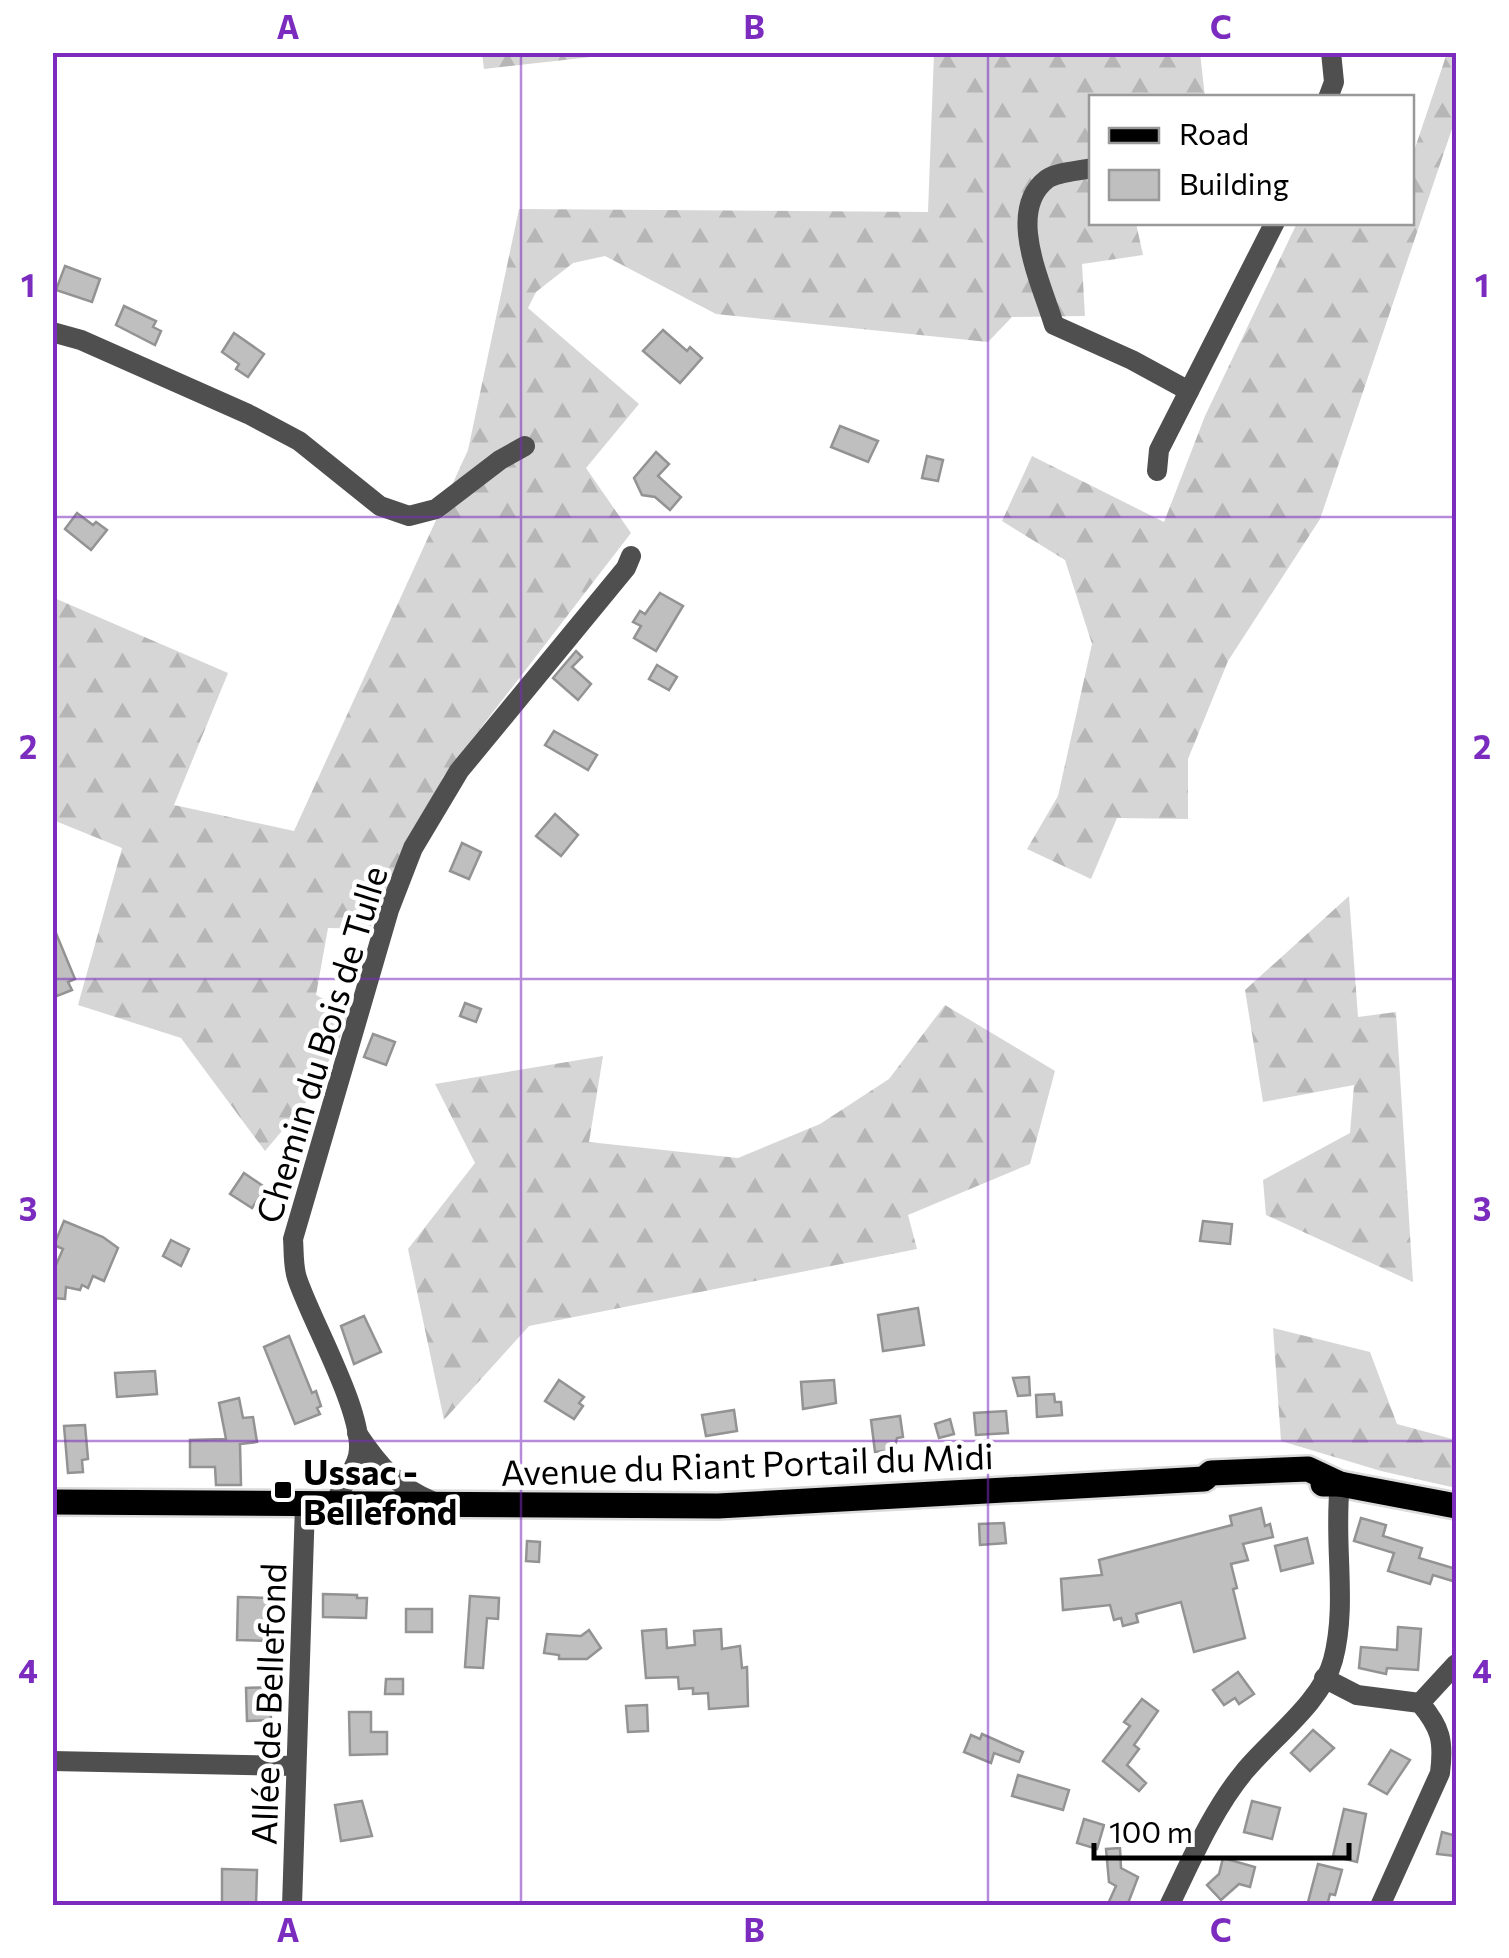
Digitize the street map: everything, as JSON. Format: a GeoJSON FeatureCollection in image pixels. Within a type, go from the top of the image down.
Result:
{"type":"FeatureCollection","features":[{"type":"Feature","properties":{"kind":"main road","name":"Avenue du Riant Portail du Midi"},"geometry":{"type":"LineString","coordinates":[[52,1502],[718,1506],[1204,1479],[1218,1485],[1340,1484],[1456,1506]]}},
{"type":"Feature","properties":{"kind":"street"},"geometry":{"type":"LineString","coordinates":[[1329,95],[1334,82],[1331,52]]}},
{"type":"Feature","properties":{"kind":"street"},"geometry":{"type":"LineString","coordinates":[[1089,169],[1048,178],[1030,200],[1025,226],[1054,325],[1189,391]]}},
{"type":"Feature","properties":{"kind":"street"},"geometry":{"type":"LineString","coordinates":[[1157,472],[1159,450],[1273,225]]}},
{"type":"Feature","properties":{"kind":"street"},"geometry":{"type":"LineString","coordinates":[[52,332],[80,340],[300,440],[380,506],[409,516],[436,509],[500,460],[525,446]]}},
{"type":"Feature","properties":{"kind":"street","name":"Chemin du Bois de Tulle"},"geometry":{"type":"LineString","coordinates":[[445,1506],[398,1484],[357,1434],[345,1390],[296,1275],[293,1239],[390,910],[413,848],[459,771],[632,556]]}},
{"type":"Feature","properties":{"kind":"street"},"geometry":{"type":"LineString","coordinates":[[336,1506],[338,1494],[358,1456],[357,1434]]}},
{"type":"Feature","properties":{"kind":"street"},"geometry":{"type":"LineString","coordinates":[[1169,1906],[1198,1845],[1242,1774],[1305,1708],[1333,1662],[1338,1626],[1340,1484]]}},
{"type":"Feature","properties":{"kind":"street","name":"Allée de Bellefond"},"geometry":{"type":"LineString","coordinates":[[292,1906],[305,1505]]}},
{"type":"Feature","properties":{"kind":"street"},"geometry":{"type":"LineString","coordinates":[[1420,1703],[1456,1664]]}},
{"type":"Feature","properties":{"kind":"street"},"geometry":{"type":"LineString","coordinates":[[1324,1678],[1357,1695],[1420,1703],[1437,1723],[1442,1750],[1440,1773],[1380,1906]]}},
{"type":"Feature","properties":{"kind":"street"},"geometry":{"type":"LineString","coordinates":[[52,1761],[296,1766]]}},
{"type":"Feature","properties":{"kind":"green space"},"geometry":{"type":"Polygon","coordinates":[[[482,52],[627,53],[484,69],[482,52]]]}},
{"type":"Feature","properties":{"kind":"green space"},"geometry":{"type":"Polygon","coordinates":[[[934,53],[1200,53],[1205,95],[1089,95],[1089,225],[1136,225],[1143,255],[1082,264],[1085,316],[1012,317],[988,342],[716,314],[605,256],[573,263],[536,292],[528,308],[639,404],[586,468],[631,533],[443,777],[370,929],[328,928],[316,995],[351,1014],[313,1094],[265,1151],[181,1038],[78,1005],[122,848],[53,820],[52,597],[228,673],[174,805],[294,831],[468,450],[519,209],[928,212],[934,53]]]}},
{"type":"Feature","properties":{"kind":"green space"},"geometry":{"type":"Polygon","coordinates":[[[1447,53],[1456,53],[1456,117],[1320,519],[1228,661],[1188,759],[1188,819],[1117,818],[1091,879],[1027,849],[1058,796],[1092,644],[1065,560],[1002,521],[1032,456],[1164,522],[1205,416],[1296,225],[1414,225],[1414,151],[1447,53]]]}},
{"type":"Feature","properties":{"kind":"green space"},"geometry":{"type":"Polygon","coordinates":[[[1349,896],[1358,1017],[1396,1012],[1413,1282],[1266,1215],[1263,1180],[1350,1133],[1354,1085],[1263,1102],[1245,990],[1349,896]]]}},
{"type":"Feature","properties":{"kind":"green space"},"geometry":{"type":"Polygon","coordinates":[[[945,1005],[1055,1071],[1030,1164],[908,1215],[917,1249],[529,1326],[444,1420],[408,1249],[475,1163],[435,1084],[603,1056],[589,1142],[738,1158],[820,1124],[889,1079],[945,1005]]]}},
{"type":"Feature","properties":{"kind":"green space"},"geometry":{"type":"Polygon","coordinates":[[[1273,1328],[1370,1352],[1397,1424],[1456,1440],[1456,1488],[1381,1471],[1281,1441],[1273,1328]]]}},
{"type":"Feature","properties":{"kind":"building"},"geometry":{"type":"Polygon","coordinates":[[[65,266],[100,279],[92,302],[56,290],[65,266]]]}},
{"type":"Feature","properties":{"kind":"building"},"geometry":{"type":"Polygon","coordinates":[[[124,306],[156,321],[153,327],[161,331],[155,345],[116,325],[124,306]]]}},
{"type":"Feature","properties":{"kind":"building"},"geometry":{"type":"Polygon","coordinates":[[[663,330],[687,351],[690,347],[702,358],[680,383],[643,351],[663,330]]]}},
{"type":"Feature","properties":{"kind":"building"},"geometry":{"type":"Polygon","coordinates":[[[234,333],[264,354],[248,377],[236,369],[239,364],[222,352],[234,333]]]}},
{"type":"Feature","properties":{"kind":"building"},"geometry":{"type":"Polygon","coordinates":[[[840,426],[878,441],[868,462],[831,447],[840,426]]]}},
{"type":"Feature","properties":{"kind":"building"},"geometry":{"type":"Polygon","coordinates":[[[656,452],[669,464],[658,476],[681,497],[670,510],[655,497],[642,495],[634,478],[656,452]]]}},
{"type":"Feature","properties":{"kind":"building"},"geometry":{"type":"Polygon","coordinates":[[[927,456],[943,460],[938,481],[922,478],[927,456]]]}},
{"type":"Feature","properties":{"kind":"building"},"geometry":{"type":"Polygon","coordinates":[[[77,513],[107,530],[91,550],[65,529],[77,513]]]}},
{"type":"Feature","properties":{"kind":"building"},"geometry":{"type":"Polygon","coordinates":[[[660,593],[683,606],[656,651],[634,638],[641,626],[633,622],[640,611],[645,614],[660,593]]]}},
{"type":"Feature","properties":{"kind":"building"},"geometry":{"type":"Polygon","coordinates":[[[576,651],[582,657],[572,667],[591,684],[578,700],[553,678],[576,651]]]}},
{"type":"Feature","properties":{"kind":"building"},"geometry":{"type":"Polygon","coordinates":[[[657,665],[677,677],[669,690],[649,679],[657,665]]]}},
{"type":"Feature","properties":{"kind":"building"},"geometry":{"type":"Polygon","coordinates":[[[554,731],[597,755],[588,770],[545,745],[554,731]]]}},
{"type":"Feature","properties":{"kind":"building"},"geometry":{"type":"Polygon","coordinates":[[[555,814],[578,835],[561,856],[536,836],[555,814]]]}},
{"type":"Feature","properties":{"kind":"building"},"geometry":{"type":"Polygon","coordinates":[[[462,843],[481,852],[469,879],[450,871],[462,843]]]}},
{"type":"Feature","properties":{"kind":"building"},"geometry":{"type":"Polygon","coordinates":[[[53,926],[75,979],[68,982],[72,990],[57,996],[52,985],[53,926]]]}},
{"type":"Feature","properties":{"kind":"building"},"geometry":{"type":"Polygon","coordinates":[[[465,1003],[481,1009],[476,1022],[460,1016],[465,1003]]]}},
{"type":"Feature","properties":{"kind":"building"},"geometry":{"type":"Polygon","coordinates":[[[373,1034],[395,1042],[386,1065],[364,1057],[373,1034]]]}},
{"type":"Feature","properties":{"kind":"building"},"geometry":{"type":"Polygon","coordinates":[[[244,1173],[266,1188],[252,1208],[230,1194],[244,1173]]]}},
{"type":"Feature","properties":{"kind":"building"},"geometry":{"type":"Polygon","coordinates":[[[64,1221],[103,1237],[118,1248],[104,1281],[93,1276],[88,1288],[66,1287],[65,1299],[52,1298],[52,1274],[63,1249],[54,1245],[64,1221]]]}},
{"type":"Feature","properties":{"kind":"building"},"geometry":{"type":"Polygon","coordinates":[[[1203,1221],[1232,1224],[1230,1244],[1200,1241],[1203,1221]]]}},
{"type":"Feature","properties":{"kind":"building"},"geometry":{"type":"Polygon","coordinates":[[[171,1240],[189,1249],[181,1266],[163,1256],[171,1240]]]}},
{"type":"Feature","properties":{"kind":"building"},"geometry":{"type":"Polygon","coordinates":[[[918,1308],[924,1345],[883,1351],[878,1315],[918,1308]]]}},
{"type":"Feature","properties":{"kind":"building"},"geometry":{"type":"Polygon","coordinates":[[[364,1316],[381,1352],[354,1364],[341,1326],[364,1316]]]}},
{"type":"Feature","properties":{"kind":"building"},"geometry":{"type":"Polygon","coordinates":[[[289,1336],[321,1406],[317,1408],[320,1414],[295,1424],[264,1347],[289,1336]]]}},
{"type":"Feature","properties":{"kind":"building"},"geometry":{"type":"Polygon","coordinates":[[[155,1371],[157,1394],[117,1397],[115,1373],[155,1371]]]}},
{"type":"Feature","properties":{"kind":"building"},"geometry":{"type":"Polygon","coordinates":[[[1029,1377],[1030,1395],[1018,1396],[1013,1378],[1029,1377]]]}},
{"type":"Feature","properties":{"kind":"building"},"geometry":{"type":"Polygon","coordinates":[[[559,1380],[584,1397],[574,1419],[545,1401],[559,1380]]]}},
{"type":"Feature","properties":{"kind":"building"},"geometry":{"type":"Polygon","coordinates":[[[834,1380],[836,1403],[803,1409],[801,1382],[834,1380]]]}},
{"type":"Feature","properties":{"kind":"building"},"geometry":{"type":"Polygon","coordinates":[[[1054,1394],[1055,1402],[1061,1402],[1062,1415],[1037,1417],[1036,1395],[1054,1394]]]}},
{"type":"Feature","properties":{"kind":"building"},"geometry":{"type":"Polygon","coordinates":[[[239,1398],[243,1418],[253,1417],[257,1442],[240,1444],[241,1485],[216,1485],[215,1467],[190,1467],[190,1440],[226,1439],[219,1403],[239,1398]]]}},
{"type":"Feature","properties":{"kind":"building"},"geometry":{"type":"Polygon","coordinates":[[[734,1410],[737,1431],[706,1436],[702,1415],[734,1410]]]}},
{"type":"Feature","properties":{"kind":"building"},"geometry":{"type":"Polygon","coordinates":[[[1006,1411],[1008,1433],[976,1435],[974,1413],[1006,1411]]]}},
{"type":"Feature","properties":{"kind":"building"},"geometry":{"type":"Polygon","coordinates":[[[900,1416],[903,1437],[897,1438],[894,1450],[875,1452],[871,1420],[900,1416]]]}},
{"type":"Feature","properties":{"kind":"building"},"geometry":{"type":"Polygon","coordinates":[[[950,1419],[954,1434],[939,1438],[935,1424],[950,1419]]]}},
{"type":"Feature","properties":{"kind":"building"},"geometry":{"type":"Polygon","coordinates":[[[85,1425],[88,1459],[82,1460],[83,1472],[68,1473],[64,1426],[85,1425]]]}},
{"type":"Feature","properties":{"kind":"building"},"geometry":{"type":"Polygon","coordinates":[[[1261,1508],[1265,1526],[1270,1524],[1273,1537],[1243,1544],[1248,1560],[1231,1564],[1245,1638],[1194,1652],[1181,1602],[1136,1614],[1138,1622],[1123,1626],[1121,1618],[1114,1620],[1110,1605],[1063,1610],[1061,1579],[1102,1575],[1099,1560],[1232,1525],[1230,1516],[1261,1508]]]}},
{"type":"Feature","properties":{"kind":"building"},"geometry":{"type":"Polygon","coordinates":[[[1361,1518],[1386,1525],[1383,1536],[1422,1548],[1419,1558],[1456,1569],[1456,1582],[1433,1575],[1430,1584],[1388,1571],[1394,1553],[1354,1541],[1361,1518]]]}},
{"type":"Feature","properties":{"kind":"building"},"geometry":{"type":"Polygon","coordinates":[[[1004,1523],[1006,1543],[980,1545],[979,1524],[1004,1523]]]}},
{"type":"Feature","properties":{"kind":"building"},"geometry":{"type":"Polygon","coordinates":[[[1307,1538],[1313,1563],[1281,1571],[1275,1546],[1307,1538]]]}},
{"type":"Feature","properties":{"kind":"building"},"geometry":{"type":"Polygon","coordinates":[[[527,1541],[540,1542],[539,1562],[526,1561],[527,1541]]]}},
{"type":"Feature","properties":{"kind":"building"},"geometry":{"type":"Polygon","coordinates":[[[323,1594],[367,1598],[366,1618],[323,1617],[323,1594]]]}},
{"type":"Feature","properties":{"kind":"building"},"geometry":{"type":"Polygon","coordinates":[[[470,1596],[499,1598],[498,1619],[487,1618],[483,1668],[465,1667],[470,1596]]]}},
{"type":"Feature","properties":{"kind":"building"},"geometry":{"type":"Polygon","coordinates":[[[238,1597],[267,1598],[268,1610],[272,1610],[271,1641],[237,1640],[238,1597]]]}},
{"type":"Feature","properties":{"kind":"building"},"geometry":{"type":"Polygon","coordinates":[[[406,1609],[432,1609],[432,1632],[406,1632],[406,1609]]]}},
{"type":"Feature","properties":{"kind":"building"},"geometry":{"type":"Polygon","coordinates":[[[1398,1627],[1421,1629],[1418,1670],[1387,1668],[1386,1674],[1359,1668],[1361,1647],[1397,1650],[1398,1627]]]}},
{"type":"Feature","properties":{"kind":"building"},"geometry":{"type":"Polygon","coordinates":[[[666,1629],[667,1648],[695,1645],[694,1631],[721,1629],[722,1649],[740,1646],[742,1668],[747,1667],[748,1706],[709,1709],[708,1693],[693,1694],[693,1688],[679,1689],[678,1677],[646,1678],[642,1631],[666,1629]]]}},
{"type":"Feature","properties":{"kind":"building"},"geometry":{"type":"Polygon","coordinates":[[[589,1630],[601,1648],[587,1659],[559,1659],[559,1655],[544,1653],[547,1634],[581,1636],[589,1630]]]}},
{"type":"Feature","properties":{"kind":"building"},"geometry":{"type":"Polygon","coordinates":[[[1238,1672],[1254,1694],[1239,1704],[1235,1698],[1224,1705],[1213,1690],[1238,1672]]]}},
{"type":"Feature","properties":{"kind":"building"},"geometry":{"type":"Polygon","coordinates":[[[386,1679],[403,1679],[403,1694],[385,1694],[386,1679]]]}},
{"type":"Feature","properties":{"kind":"building"},"geometry":{"type":"Polygon","coordinates":[[[270,1687],[271,1720],[247,1721],[246,1688],[270,1687]]]}},
{"type":"Feature","properties":{"kind":"building"},"geometry":{"type":"Polygon","coordinates":[[[1142,1699],[1158,1711],[1134,1745],[1139,1749],[1127,1765],[1146,1783],[1139,1791],[1103,1761],[1130,1726],[1124,1722],[1142,1699]]]}},
{"type":"Feature","properties":{"kind":"building"},"geometry":{"type":"Polygon","coordinates":[[[647,1705],[648,1731],[628,1732],[626,1706],[647,1705]]]}},
{"type":"Feature","properties":{"kind":"building"},"geometry":{"type":"Polygon","coordinates":[[[349,1712],[371,1712],[371,1732],[387,1732],[387,1754],[350,1755],[349,1712]]]}},
{"type":"Feature","properties":{"kind":"building"},"geometry":{"type":"Polygon","coordinates":[[[1313,1730],[1334,1748],[1310,1771],[1291,1753],[1313,1730]]]}},
{"type":"Feature","properties":{"kind":"building"},"geometry":{"type":"Polygon","coordinates":[[[982,1734],[1023,1752],[1019,1762],[994,1753],[991,1763],[964,1752],[971,1735],[980,1739],[982,1734]]]}},
{"type":"Feature","properties":{"kind":"building"},"geometry":{"type":"Polygon","coordinates":[[[1391,1750],[1410,1760],[1387,1794],[1369,1784],[1391,1750]]]}},
{"type":"Feature","properties":{"kind":"building"},"geometry":{"type":"Polygon","coordinates":[[[1018,1775],[1069,1790],[1063,1810],[1012,1796],[1018,1775]]]}},
{"type":"Feature","properties":{"kind":"building"},"geometry":{"type":"Polygon","coordinates":[[[362,1801],[372,1836],[341,1841],[335,1805],[362,1801]]]}},
{"type":"Feature","properties":{"kind":"building"},"geometry":{"type":"Polygon","coordinates":[[[1252,1801],[1280,1808],[1272,1839],[1244,1832],[1252,1801]]]}},
{"type":"Feature","properties":{"kind":"building"},"geometry":{"type":"Polygon","coordinates":[[[1344,1809],[1366,1814],[1357,1862],[1333,1856],[1344,1809]]]}},
{"type":"Feature","properties":{"kind":"building"},"geometry":{"type":"Polygon","coordinates":[[[1084,1819],[1104,1825],[1097,1849],[1077,1843],[1084,1819]]]}},
{"type":"Feature","properties":{"kind":"building"},"geometry":{"type":"Polygon","coordinates":[[[1442,1832],[1456,1836],[1456,1856],[1437,1854],[1442,1832]]]}},
{"type":"Feature","properties":{"kind":"building"},"geometry":{"type":"Polygon","coordinates":[[[1120,1848],[1121,1868],[1138,1877],[1127,1906],[1107,1906],[1116,1886],[1109,1882],[1106,1849],[1120,1848]]]}},
{"type":"Feature","properties":{"kind":"building"},"geometry":{"type":"Polygon","coordinates":[[[1223,1858],[1255,1867],[1250,1887],[1239,1884],[1221,1900],[1207,1885],[1219,1874],[1223,1858]]]}},
{"type":"Feature","properties":{"kind":"building"},"geometry":{"type":"Polygon","coordinates":[[[1318,1864],[1342,1870],[1335,1895],[1330,1894],[1327,1906],[1307,1906],[1318,1864]]]}},
{"type":"Feature","properties":{"kind":"building"},"geometry":{"type":"Polygon","coordinates":[[[222,1869],[257,1870],[256,1906],[222,1906],[222,1869]]]}},
{"type":"Feature","properties":{"kind":"place","name":"Ussac - Bellefond"},"geometry":{"type":"Point","coordinates":[283,1490]}}]}
